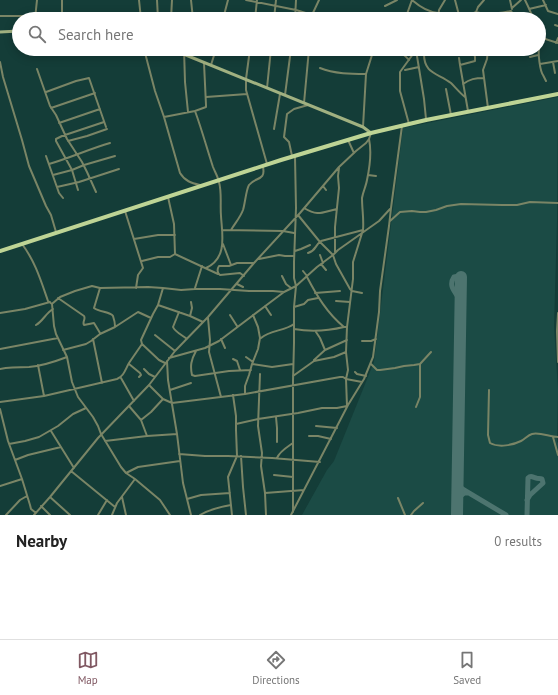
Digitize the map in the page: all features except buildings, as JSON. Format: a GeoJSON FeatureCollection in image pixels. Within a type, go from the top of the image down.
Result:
{"type":"FeatureCollection","features":[{"type":"Feature","properties":{"kind":"main road"},"geometry":{"type":"LineString","coordinates":[[0,251],[265,165],[371,133],[468,111],[558,94]]}},
{"type":"Feature","properties":{"kind":"street"},"geometry":{"type":"LineString","coordinates":[[36,12],[37,0]]}},
{"type":"Feature","properties":{"kind":"street"},"geometry":{"type":"LineString","coordinates":[[62,0],[62,12]]}},
{"type":"Feature","properties":{"kind":"street"},"geometry":{"type":"LineString","coordinates":[[139,0],[140,12]]}},
{"type":"Feature","properties":{"kind":"street"},"geometry":{"type":"LineString","coordinates":[[157,0],[158,12]]}},
{"type":"Feature","properties":{"kind":"street"},"geometry":{"type":"LineString","coordinates":[[171,12],[172,0]]}},
{"type":"Feature","properties":{"kind":"street"},"geometry":{"type":"LineString","coordinates":[[191,0],[192,12]]}},
{"type":"Feature","properties":{"kind":"street"},"geometry":{"type":"LineString","coordinates":[[225,12],[228,0]]}},
{"type":"Feature","properties":{"kind":"street"},"geometry":{"type":"LineString","coordinates":[[246,0],[257,1],[302,12]]}},
{"type":"Feature","properties":{"kind":"street"},"geometry":{"type":"LineString","coordinates":[[275,12],[276,0]]}},
{"type":"Feature","properties":{"kind":"street"},"geometry":{"type":"LineString","coordinates":[[296,0],[296,10]]}},
{"type":"Feature","properties":{"kind":"street"},"geometry":{"type":"LineString","coordinates":[[313,12],[319,0]]}},
{"type":"Feature","properties":{"kind":"street"},"geometry":{"type":"LineString","coordinates":[[385,6],[397,0]]}},
{"type":"Feature","properties":{"kind":"street"},"geometry":{"type":"LineString","coordinates":[[408,12],[412,0],[430,12]]}},
{"type":"Feature","properties":{"kind":"street"},"geometry":{"type":"LineString","coordinates":[[439,12],[445,0]]}},
{"type":"Feature","properties":{"kind":"street"},"geometry":{"type":"LineString","coordinates":[[455,0],[457,12]]}},
{"type":"Feature","properties":{"kind":"street"},"geometry":{"type":"LineString","coordinates":[[476,12],[483,0]]}},
{"type":"Feature","properties":{"kind":"street"},"geometry":{"type":"LineString","coordinates":[[510,0],[512,10]]}},
{"type":"Feature","properties":{"kind":"street"},"geometry":{"type":"LineString","coordinates":[[500,12],[512,10],[521,0]]}},
{"type":"Feature","properties":{"kind":"street"},"geometry":{"type":"LineString","coordinates":[[525,0],[531,12]]}},
{"type":"Feature","properties":{"kind":"street"},"geometry":{"type":"LineString","coordinates":[[543,0],[546,3],[548,11],[558,14]]}},
{"type":"Feature","properties":{"kind":"street"},"geometry":{"type":"LineString","coordinates":[[256,12],[257,1]]}},
{"type":"Feature","properties":{"kind":"street"},"geometry":{"type":"LineString","coordinates":[[529,9],[546,3]]}},
{"type":"Feature","properties":{"kind":"street"},"geometry":{"type":"LineString","coordinates":[[0,16],[12,17]]}},
{"type":"Feature","properties":{"kind":"street"},"geometry":{"type":"LineString","coordinates":[[0,32],[12,31]]}},
{"type":"Feature","properties":{"kind":"street"},"geometry":{"type":"LineString","coordinates":[[546,40],[557,43],[558,38]]}},
{"type":"Feature","properties":{"kind":"street"},"geometry":{"type":"LineString","coordinates":[[146,56],[180,173],[185,180],[203,185]]}},
{"type":"Feature","properties":{"kind":"street"},"geometry":{"type":"LineString","coordinates":[[184,56],[188,112]]}},
{"type":"Feature","properties":{"kind":"street"},"geometry":{"type":"LineString","coordinates":[[0,409],[9,444],[31,509],[35,514],[101,434],[134,401],[167,361],[232,290],[339,166],[369,139],[371,133],[363,126],[189,56]]}},
{"type":"Feature","properties":{"kind":"street"},"geometry":{"type":"LineString","coordinates":[[211,65],[214,56]]}},
{"type":"Feature","properties":{"kind":"street"},"geometry":{"type":"LineString","coordinates":[[231,230],[241,215],[249,186],[252,182],[262,176],[265,165],[246,90],[249,56]]}},
{"type":"Feature","properties":{"kind":"street"},"geometry":{"type":"LineString","coordinates":[[267,88],[270,56]]}},
{"type":"Feature","properties":{"kind":"street"},"geometry":{"type":"LineString","coordinates":[[286,95],[290,56]]}},
{"type":"Feature","properties":{"kind":"street"},"geometry":{"type":"LineString","coordinates":[[304,103],[308,56]]}},
{"type":"Feature","properties":{"kind":"street"},"geometry":{"type":"LineString","coordinates":[[363,126],[366,74],[372,56]]}},
{"type":"Feature","properties":{"kind":"street"},"geometry":{"type":"LineString","coordinates":[[406,56],[409,60]]}},
{"type":"Feature","properties":{"kind":"street"},"geometry":{"type":"LineString","coordinates":[[409,124],[400,93],[400,72],[412,56]]}},
{"type":"Feature","properties":{"kind":"street"},"geometry":{"type":"LineString","coordinates":[[418,56],[421,65],[426,120]]}},
{"type":"Feature","properties":{"kind":"street"},"geometry":{"type":"LineString","coordinates":[[421,65],[423,56]]}},
{"type":"Feature","properties":{"kind":"street"},"geometry":{"type":"LineString","coordinates":[[460,65],[475,61],[475,56]]}},
{"type":"Feature","properties":{"kind":"street"},"geometry":{"type":"LineString","coordinates":[[487,56],[483,70],[488,108]]}},
{"type":"Feature","properties":{"kind":"street"},"geometry":{"type":"LineString","coordinates":[[530,57],[534,56]]}},
{"type":"Feature","properties":{"kind":"street"},"geometry":{"type":"LineString","coordinates":[[538,56],[542,74],[546,81]]}},
{"type":"Feature","properties":{"kind":"street"},"geometry":{"type":"LineString","coordinates":[[459,58],[468,111]]}},
{"type":"Feature","properties":{"kind":"street"},"geometry":{"type":"LineString","coordinates":[[540,64],[558,61]]}},
{"type":"Feature","properties":{"kind":"street"},"geometry":{"type":"LineString","coordinates":[[0,62],[29,166],[51,215],[57,233]]}},
{"type":"Feature","properties":{"kind":"street"},"geometry":{"type":"LineString","coordinates":[[164,117],[195,111],[206,107],[204,62]]}},
{"type":"Feature","properties":{"kind":"street"},"geometry":{"type":"LineString","coordinates":[[553,62],[555,73]]}},
{"type":"Feature","properties":{"kind":"street"},"geometry":{"type":"LineString","coordinates":[[405,70],[421,65],[450,82],[465,97]]}},
{"type":"Feature","properties":{"kind":"street"},"geometry":{"type":"LineString","coordinates":[[320,68],[345,73],[366,74]]}},
{"type":"Feature","properties":{"kind":"street"},"geometry":{"type":"LineString","coordinates":[[38,70],[52,108],[68,142],[84,165],[96,192]]}},
{"type":"Feature","properties":{"kind":"street"},"geometry":{"type":"LineString","coordinates":[[46,92],[89,78],[106,128],[68,142]]}},
{"type":"Feature","properties":{"kind":"street"},"geometry":{"type":"LineString","coordinates":[[463,84],[476,78],[484,78]]}},
{"type":"Feature","properties":{"kind":"street"},"geometry":{"type":"LineString","coordinates":[[446,89],[451,115]]}},
{"type":"Feature","properties":{"kind":"street"},"geometry":{"type":"LineString","coordinates":[[274,129],[280,92]]}},
{"type":"Feature","properties":{"kind":"street"},"geometry":{"type":"LineString","coordinates":[[52,108],[94,93]]}},
{"type":"Feature","properties":{"kind":"street"},"geometry":{"type":"LineString","coordinates":[[206,97],[247,94]]}},
{"type":"Feature","properties":{"kind":"street"},"geometry":{"type":"LineString","coordinates":[[292,514],[294,307],[296,286],[294,278],[294,256],[297,216],[294,156],[289,142],[284,137],[287,114],[294,109],[309,105]]}},
{"type":"Feature","properties":{"kind":"street"},"geometry":{"type":"LineString","coordinates":[[59,123],[100,109]]}},
{"type":"Feature","properties":{"kind":"street"},"geometry":{"type":"LineString","coordinates":[[195,111],[213,168],[219,181],[223,243],[231,265]]}},
{"type":"Feature","properties":{"kind":"street"},"geometry":{"type":"LineString","coordinates":[[78,190],[72,170],[56,140],[57,138],[65,135],[104,122]]}},
{"type":"Feature","properties":{"kind":"street"},"geometry":{"type":"LineString","coordinates":[[292,514],[320,462],[347,406],[366,376],[373,357],[379,312],[380,291],[402,125]]}},
{"type":"Feature","properties":{"kind":"street"},"geometry":{"type":"LineString","coordinates":[[347,406],[347,327],[352,291],[353,262],[364,224],[362,200],[370,165],[371,151],[369,139]]}},
{"type":"Feature","properties":{"kind":"street"},"geometry":{"type":"LineString","coordinates":[[348,140],[354,153]]}},
{"type":"Feature","properties":{"kind":"street"},"geometry":{"type":"LineString","coordinates":[[49,164],[110,143]]}},
{"type":"Feature","properties":{"kind":"street"},"geometry":{"type":"LineString","coordinates":[[46,156],[59,193],[63,198]]}},
{"type":"Feature","properties":{"kind":"street"},"geometry":{"type":"LineString","coordinates":[[53,175],[115,156]]}},
{"type":"Feature","properties":{"kind":"street"},"geometry":{"type":"LineString","coordinates":[[336,252],[335,237],[339,188],[339,166]]}},
{"type":"Feature","properties":{"kind":"street"},"geometry":{"type":"LineString","coordinates":[[57,187],[90,179],[119,169]]}},
{"type":"Feature","properties":{"kind":"street"},"geometry":{"type":"LineString","coordinates":[[368,175],[376,176]]}},
{"type":"Feature","properties":{"kind":"street"},"geometry":{"type":"LineString","coordinates":[[323,186],[326,190]]}},
{"type":"Feature","properties":{"kind":"street"},"geometry":{"type":"LineString","coordinates":[[168,197],[174,224],[175,254]]}},
{"type":"Feature","properties":{"kind":"street"},"geometry":{"type":"LineString","coordinates":[[390,221],[398,213],[412,211],[422,212],[436,210],[447,206],[502,206],[530,202],[558,203]]}},
{"type":"Feature","properties":{"kind":"street"},"geometry":{"type":"LineString","coordinates":[[304,208],[319,214],[337,210]]}},
{"type":"Feature","properties":{"kind":"street"},"geometry":{"type":"LineString","coordinates":[[142,344],[159,360],[167,361],[209,346],[221,339],[284,292],[296,286],[362,231],[379,221],[391,208]]}},
{"type":"Feature","properties":{"kind":"street"},"geometry":{"type":"LineString","coordinates":[[125,211],[143,268],[138,275],[136,288]]}},
{"type":"Feature","properties":{"kind":"street"},"geometry":{"type":"LineString","coordinates":[[297,216],[333,256],[352,291],[362,293]]}},
{"type":"Feature","properties":{"kind":"street"},"geometry":{"type":"LineString","coordinates":[[222,230],[283,231],[295,234]]}},
{"type":"Feature","properties":{"kind":"street"},"geometry":{"type":"LineString","coordinates":[[308,253],[314,251],[320,242],[362,231]]}},
{"type":"Feature","properties":{"kind":"street"},"geometry":{"type":"LineString","coordinates":[[134,239],[158,235],[175,235]]}},
{"type":"Feature","properties":{"kind":"street"},"geometry":{"type":"LineString","coordinates":[[206,268],[212,265],[219,255],[223,243]]}},
{"type":"Feature","properties":{"kind":"street"},"geometry":{"type":"LineString","coordinates":[[22,244],[33,261],[51,303],[53,309],[54,326],[67,357],[72,382],[78,397],[98,426],[101,434],[126,473],[160,500],[170,515]]}},
{"type":"Feature","properties":{"kind":"street"},"geometry":{"type":"LineString","coordinates":[[295,251],[310,245]]}},
{"type":"Feature","properties":{"kind":"street"},"geometry":{"type":"LineString","coordinates":[[141,262],[170,257],[175,254]]}},
{"type":"Feature","properties":{"kind":"street"},"geometry":{"type":"LineString","coordinates":[[175,254],[218,274],[223,275],[240,273],[244,276]]}},
{"type":"Feature","properties":{"kind":"street"},"geometry":{"type":"LineString","coordinates":[[258,259],[279,255],[294,256]]}},
{"type":"Feature","properties":{"kind":"street"},"geometry":{"type":"LineString","coordinates":[[320,255],[326,270]]}},
{"type":"Feature","properties":{"kind":"street"},"geometry":{"type":"LineString","coordinates":[[212,265],[219,266],[237,263],[254,263]]}},
{"type":"Feature","properties":{"kind":"street"},"geometry":{"type":"LineString","coordinates":[[195,288],[202,266]]}},
{"type":"Feature","properties":{"kind":"street"},"geometry":{"type":"LineString","coordinates":[[218,274],[217,272],[219,266]]}},
{"type":"Feature","properties":{"kind":"street"},"geometry":{"type":"LineString","coordinates":[[303,271],[318,298],[331,316],[344,327]]}},
{"type":"Feature","properties":{"kind":"street"},"geometry":{"type":"LineString","coordinates":[[282,276],[286,284],[291,288]]}},
{"type":"Feature","properties":{"kind":"street"},"geometry":{"type":"LineString","coordinates":[[237,284],[243,287]]}},
{"type":"Feature","properties":{"kind":"street"},"geometry":{"type":"LineString","coordinates":[[0,313],[51,303],[62,296],[92,286],[100,288],[163,288],[181,290],[195,288],[284,292]]}},
{"type":"Feature","properties":{"kind":"street"},"geometry":{"type":"LineString","coordinates":[[100,288],[94,308],[98,311],[111,313],[115,327]]}},
{"type":"Feature","properties":{"kind":"street"},"geometry":{"type":"LineString","coordinates":[[0,402],[44,396],[121,378],[128,364],[142,344],[141,340],[158,305],[163,288]]}},
{"type":"Feature","properties":{"kind":"street"},"geometry":{"type":"LineString","coordinates":[[315,293],[340,291]]}},
{"type":"Feature","properties":{"kind":"street"},"geometry":{"type":"LineString","coordinates":[[58,298],[84,316],[84,325],[94,323],[100,333]]}},
{"type":"Feature","properties":{"kind":"street"},"geometry":{"type":"LineString","coordinates":[[294,307],[304,304],[308,300],[318,298]]}},
{"type":"Feature","properties":{"kind":"street"},"geometry":{"type":"LineString","coordinates":[[336,301],[350,302]]}},
{"type":"Feature","properties":{"kind":"street"},"geometry":{"type":"LineString","coordinates":[[190,316],[192,308],[191,302]]}},
{"type":"Feature","properties":{"kind":"street"},"geometry":{"type":"LineString","coordinates":[[158,305],[203,322]]}},
{"type":"Feature","properties":{"kind":"street"},"geometry":{"type":"LineString","coordinates":[[265,306],[271,315]]}},
{"type":"Feature","properties":{"kind":"street"},"geometry":{"type":"LineString","coordinates":[[36,325],[41,322],[49,311],[53,309]]}},
{"type":"Feature","properties":{"kind":"street"},"geometry":{"type":"LineString","coordinates":[[63,350],[86,344],[100,333],[115,327],[138,312],[151,318]]}},
{"type":"Feature","properties":{"kind":"street"},"geometry":{"type":"LineString","coordinates":[[179,312],[173,327],[187,339]]}},
{"type":"Feature","properties":{"kind":"street"},"geometry":{"type":"LineString","coordinates":[[558,312],[558,362]]}},
{"type":"Feature","properties":{"kind":"street"},"geometry":{"type":"LineString","coordinates":[[230,315],[237,326]]}},
{"type":"Feature","properties":{"kind":"street"},"geometry":{"type":"LineString","coordinates":[[244,394],[245,386],[258,349],[260,338],[258,327],[253,315]]}},
{"type":"Feature","properties":{"kind":"street"},"geometry":{"type":"LineString","coordinates":[[208,317],[210,340],[209,352],[221,397]]}},
{"type":"Feature","properties":{"kind":"street"},"geometry":{"type":"LineString","coordinates":[[260,338],[266,334],[294,324]]}},
{"type":"Feature","properties":{"kind":"street"},"geometry":{"type":"LineString","coordinates":[[294,329],[315,331],[347,327]]}},
{"type":"Feature","properties":{"kind":"street"},"geometry":{"type":"LineString","coordinates":[[315,331],[325,350]]}},
{"type":"Feature","properties":{"kind":"street"},"geometry":{"type":"LineString","coordinates":[[155,335],[176,351]]}},
{"type":"Feature","properties":{"kind":"street"},"geometry":{"type":"LineString","coordinates":[[0,348],[58,338]]}},
{"type":"Feature","properties":{"kind":"street"},"geometry":{"type":"LineString","coordinates":[[93,339],[102,383]]}},
{"type":"Feature","properties":{"kind":"street"},"geometry":{"type":"LineString","coordinates":[[221,339],[225,348]]}},
{"type":"Feature","properties":{"kind":"street"},"geometry":{"type":"LineString","coordinates":[[362,341],[371,341],[376,339]]}},
{"type":"Feature","properties":{"kind":"street"},"geometry":{"type":"LineString","coordinates":[[293,376],[314,361],[325,350],[347,340]]}},
{"type":"Feature","properties":{"kind":"street"},"geometry":{"type":"LineString","coordinates":[[196,350],[191,364],[192,375],[195,376],[251,370]]}},
{"type":"Feature","properties":{"kind":"street"},"geometry":{"type":"LineString","coordinates":[[314,361],[334,358],[346,352]]}},
{"type":"Feature","properties":{"kind":"street"},"geometry":{"type":"LineString","coordinates":[[371,364],[377,370],[406,365],[414,366],[420,364],[431,352]]}},
{"type":"Feature","properties":{"kind":"street"},"geometry":{"type":"LineString","coordinates":[[0,369],[38,366],[53,363],[67,357]]}},
{"type":"Feature","properties":{"kind":"street"},"geometry":{"type":"LineString","coordinates":[[246,357],[252,363],[272,367],[293,364]]}},
{"type":"Feature","properties":{"kind":"street"},"geometry":{"type":"LineString","coordinates":[[233,359],[237,362],[240,370]]}},
{"type":"Feature","properties":{"kind":"street"},"geometry":{"type":"LineString","coordinates":[[167,361],[183,483],[192,515]]}},
{"type":"Feature","properties":{"kind":"street"},"geometry":{"type":"LineString","coordinates":[[128,364],[140,373],[141,375],[139,377]]}},
{"type":"Feature","properties":{"kind":"street"},"geometry":{"type":"LineString","coordinates":[[416,407],[420,397],[420,364]]}},
{"type":"Feature","properties":{"kind":"street"},"geometry":{"type":"LineString","coordinates":[[38,366],[44,396]]}},
{"type":"Feature","properties":{"kind":"street"},"geometry":{"type":"LineString","coordinates":[[144,369],[155,377]]}},
{"type":"Feature","properties":{"kind":"street"},"geometry":{"type":"LineString","coordinates":[[355,372],[366,376]]}},
{"type":"Feature","properties":{"kind":"street"},"geometry":{"type":"LineString","coordinates":[[260,374],[258,392],[258,432],[262,448],[261,466],[265,493],[266,515]]}},
{"type":"Feature","properties":{"kind":"street"},"geometry":{"type":"LineString","coordinates":[[148,385],[163,399],[172,403],[258,392],[340,377],[362,382]]}},
{"type":"Feature","properties":{"kind":"street"},"geometry":{"type":"LineString","coordinates":[[121,378],[134,401]]}},
{"type":"Feature","properties":{"kind":"street"},"geometry":{"type":"LineString","coordinates":[[170,390],[191,383]]}},
{"type":"Feature","properties":{"kind":"street"},"geometry":{"type":"LineString","coordinates":[[489,390],[488,435],[490,443],[495,446],[503,446],[521,441],[532,434],[558,437]]}},
{"type":"Feature","properties":{"kind":"street"},"geometry":{"type":"LineString","coordinates":[[232,515],[228,477],[237,456],[233,395]]}},
{"type":"Feature","properties":{"kind":"street"},"geometry":{"type":"LineString","coordinates":[[141,420],[163,399]]}},
{"type":"Feature","properties":{"kind":"street"},"geometry":{"type":"LineString","coordinates":[[129,406],[141,420],[147,436]]}},
{"type":"Feature","properties":{"kind":"street"},"geometry":{"type":"LineString","coordinates":[[236,424],[322,408],[347,406]]}},
{"type":"Feature","properties":{"kind":"street"},"geometry":{"type":"LineString","coordinates":[[9,444],[39,437],[51,431],[73,414],[86,408]]}},
{"type":"Feature","properties":{"kind":"street"},"geometry":{"type":"LineString","coordinates":[[276,417],[277,442]]}},
{"type":"Feature","properties":{"kind":"street"},"geometry":{"type":"LineString","coordinates":[[316,426],[337,428]]}},
{"type":"Feature","properties":{"kind":"street"},"geometry":{"type":"LineString","coordinates":[[51,431],[74,468]]}},
{"type":"Feature","properties":{"kind":"street"},"geometry":{"type":"LineString","coordinates":[[106,441],[177,434]]}},
{"type":"Feature","properties":{"kind":"street"},"geometry":{"type":"LineString","coordinates":[[309,436],[318,436],[331,439]]}},
{"type":"Feature","properties":{"kind":"street"},"geometry":{"type":"LineString","coordinates":[[553,437],[558,455]]}},
{"type":"Feature","properties":{"kind":"street"},"geometry":{"type":"LineString","coordinates":[[277,458],[282,450],[293,443]]}},
{"type":"Feature","properties":{"kind":"street"},"geometry":{"type":"LineString","coordinates":[[15,460],[24,456],[61,447]]}},
{"type":"Feature","properties":{"kind":"street"},"geometry":{"type":"LineString","coordinates":[[180,454],[277,458],[320,462]]}},
{"type":"Feature","properties":{"kind":"street"},"geometry":{"type":"LineString","coordinates":[[241,456],[246,515]]}},
{"type":"Feature","properties":{"kind":"street"},"geometry":{"type":"LineString","coordinates":[[126,473],[138,467],[180,461]]}},
{"type":"Feature","properties":{"kind":"street"},"geometry":{"type":"LineString","coordinates":[[71,471],[116,507]]}},
{"type":"Feature","properties":{"kind":"street"},"geometry":{"type":"LineString","coordinates":[[274,475],[293,477]]}},
{"type":"Feature","properties":{"kind":"street"},"geometry":{"type":"LineString","coordinates":[[0,486],[22,479]]}},
{"type":"Feature","properties":{"kind":"street"},"geometry":{"type":"LineString","coordinates":[[112,515],[122,496],[135,479]]}},
{"type":"Feature","properties":{"kind":"street"},"geometry":{"type":"LineString","coordinates":[[265,493],[304,490]]}},
{"type":"Feature","properties":{"kind":"street"},"geometry":{"type":"LineString","coordinates":[[187,499],[201,495],[230,493]]}},
{"type":"Feature","properties":{"kind":"street"},"geometry":{"type":"LineString","coordinates":[[6,515],[20,500],[27,496]]}},
{"type":"Feature","properties":{"kind":"street"},"geometry":{"type":"LineString","coordinates":[[122,496],[126,515]]}},
{"type":"Feature","properties":{"kind":"street"},"geometry":{"type":"LineString","coordinates":[[50,497],[70,515]]}},
{"type":"Feature","properties":{"kind":"street"},"geometry":{"type":"LineString","coordinates":[[398,498],[405,515]]}},
{"type":"Feature","properties":{"kind":"street"},"geometry":{"type":"LineString","coordinates":[[98,515],[107,500]]}},
{"type":"Feature","properties":{"kind":"street"},"geometry":{"type":"LineString","coordinates":[[411,515],[423,503]]}},
{"type":"Feature","properties":{"kind":"street"},"geometry":{"type":"LineString","coordinates":[[200,515],[215,508],[231,505]]}},
{"type":"Feature","properties":{"kind":"street"},"geometry":{"type":"LineString","coordinates":[[42,506],[50,515]]}},
{"type":"Feature","properties":{"kind":"shaded area"},"geometry":{"type":"Polygon","coordinates":[[[558,97],[554,326],[558,390],[558,515],[302,515],[327,470],[334,461],[374,362],[403,128],[558,97]]]}},
{"type":"Feature","properties":{"kind":"taxiway"},"geometry":{"type":"LineString","coordinates":[[460,306],[459,299],[452,286],[452,280],[454,277],[461,277]]}},
{"type":"Feature","properties":{"kind":"taxiway"},"geometry":{"type":"LineString","coordinates":[[527,500],[530,495],[543,483],[542,479],[531,476],[528,478],[527,515]]}},
{"type":"Feature","properties":{"kind":"taxiway"},"geometry":{"type":"LineString","coordinates":[[458,481],[460,487],[464,490],[506,515]]}},
{"type":"Feature","properties":{"kind":"taxiway"},"geometry":{"type":"LineString","coordinates":[[457,499],[464,493],[468,493]]}},
{"type":"Feature","properties":{"kind":"runway"},"geometry":{"type":"LineString","coordinates":[[457,515],[461,277]]}}]}
